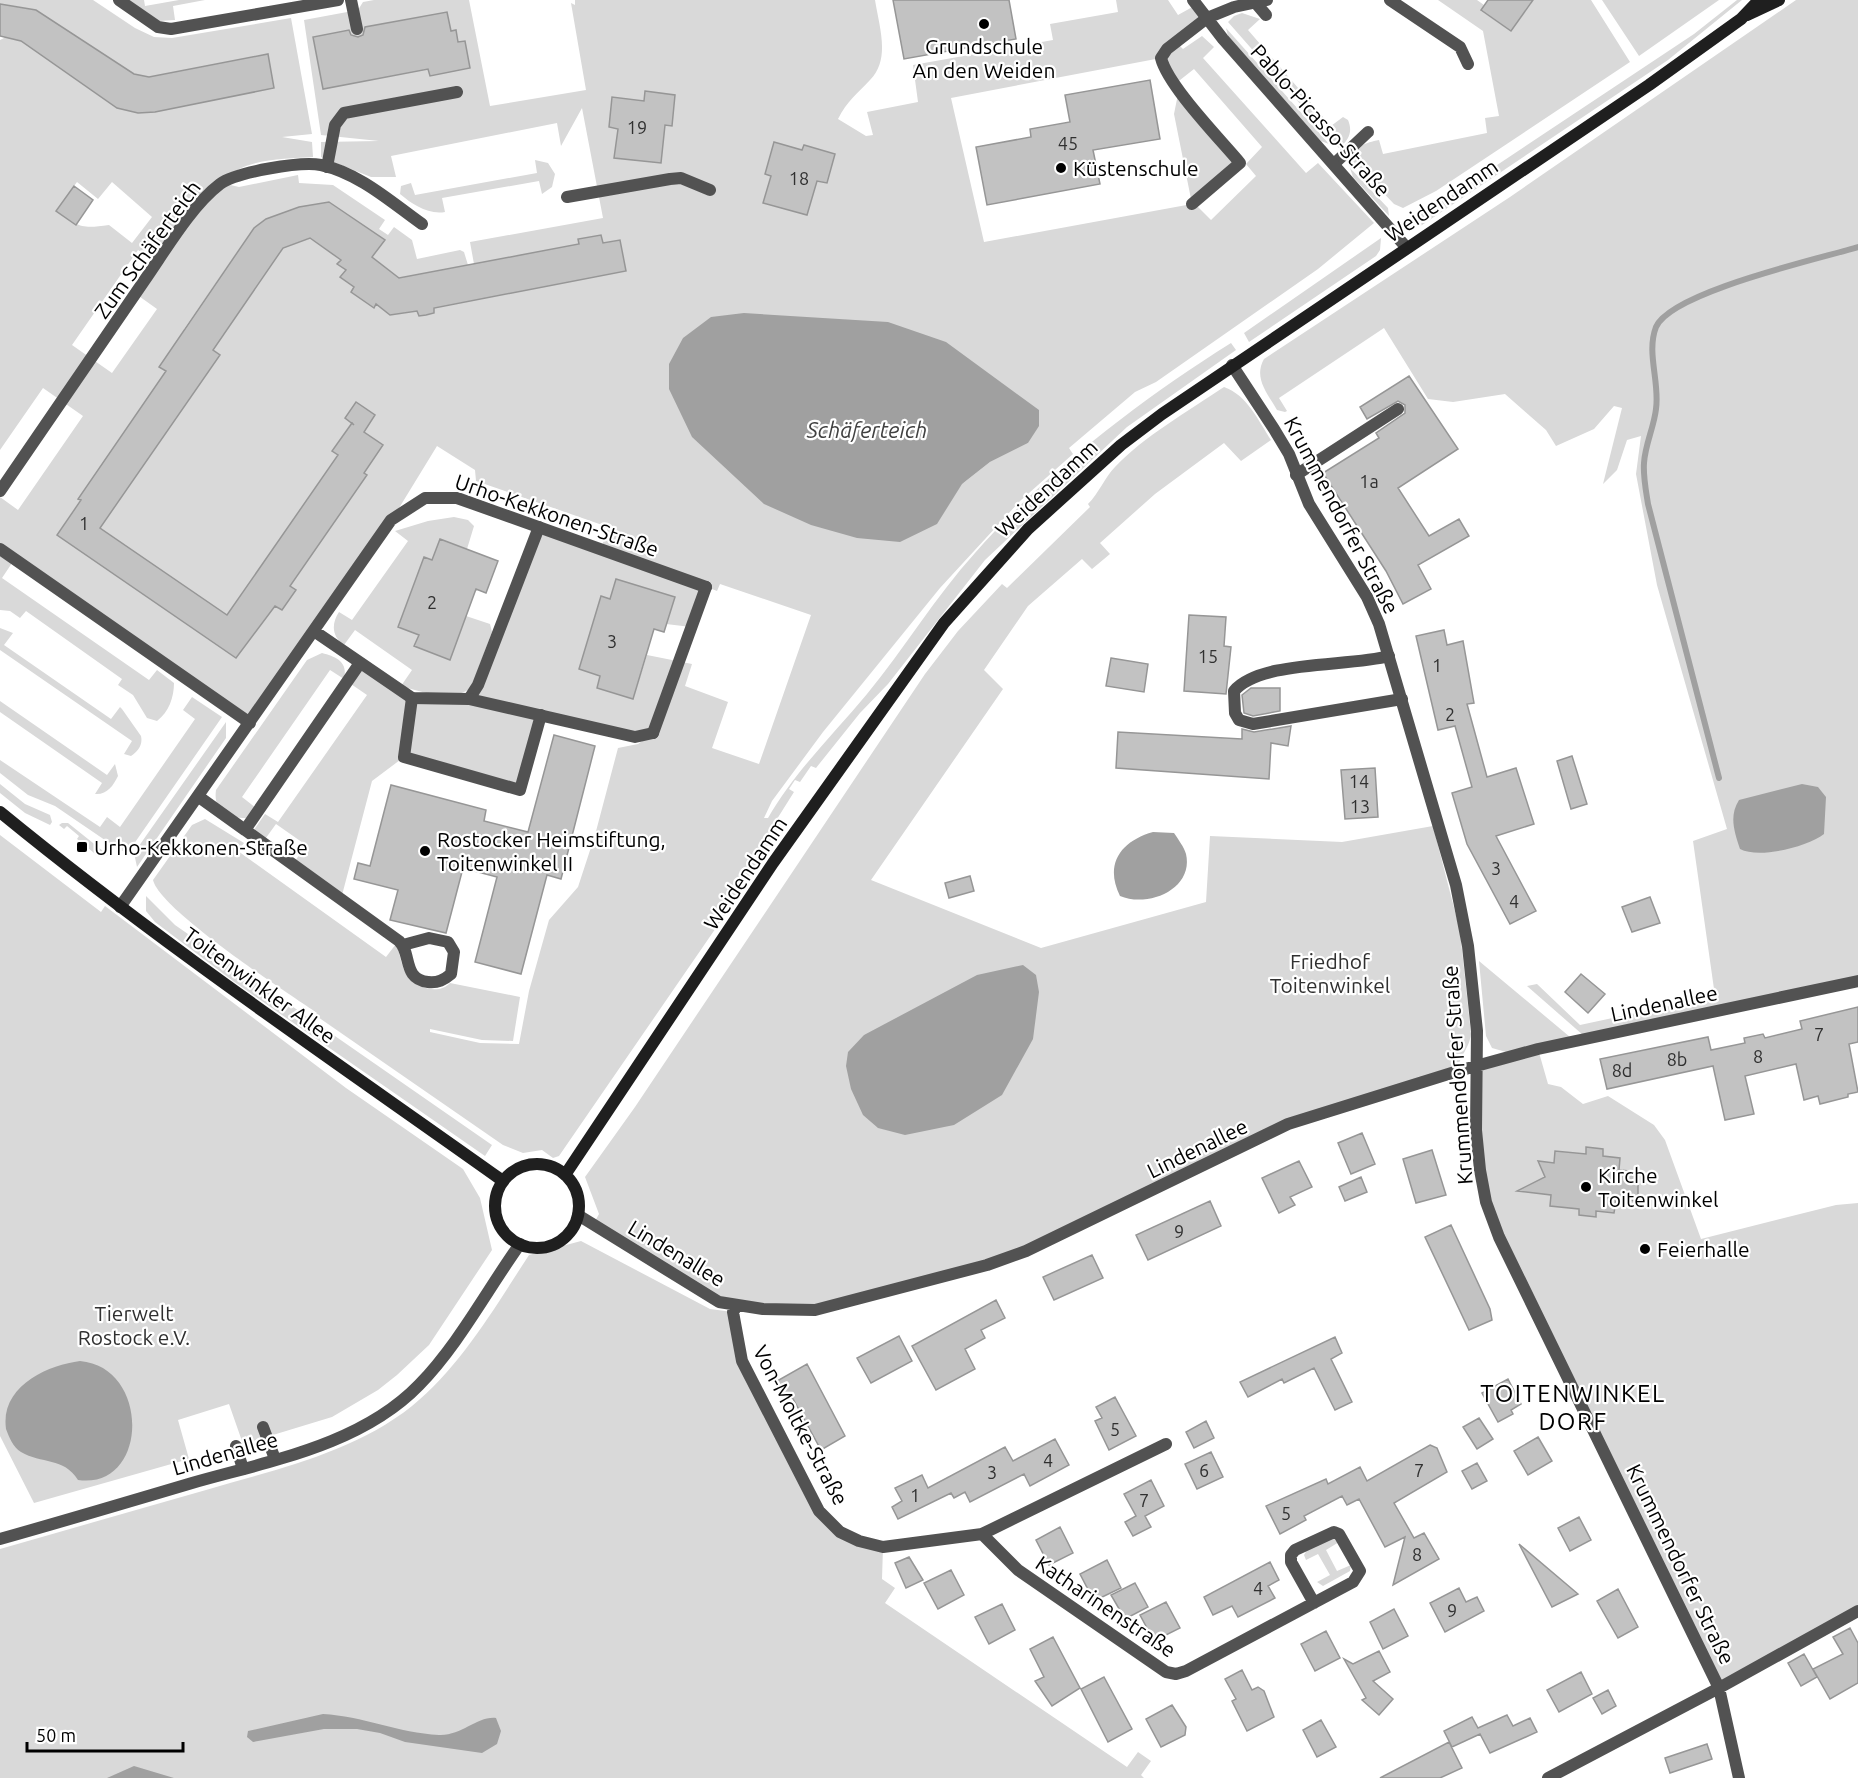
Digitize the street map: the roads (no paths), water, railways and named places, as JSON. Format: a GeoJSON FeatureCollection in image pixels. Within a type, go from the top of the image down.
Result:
{"type":"FeatureCollection","features":[{"type":"Feature","properties":{"kind":"street"},"geometry":{"type":"LineString","coordinates":[[119,0],[158,27],[171,28],[338,0]]}},
{"type":"Feature","properties":{"kind":"street"},"geometry":{"type":"LineString","coordinates":[[351,0],[357,29]]}},
{"type":"Feature","properties":{"kind":"street","name":"Pablo-Picasso-Straße"},"geometry":{"type":"LineString","coordinates":[[1193,0],[1406,247]]}},
{"type":"Feature","properties":{"kind":"street"},"geometry":{"type":"LineString","coordinates":[[1390,0],[1460,48],[1468,64]]}},
{"type":"Feature","properties":{"kind":"street","name":"Weidendamm"},"geometry":{"type":"LineString","coordinates":[[566,1175],[773,863],[944,623],[995,563],[1071,490],[1162,414],[1649,85],[1741,18],[1759,0]]}},
{"type":"Feature","properties":{"kind":"street","name":"Weidendamm"},"geometry":{"type":"LineString","coordinates":[[1741,18],[1779,0]]}},
{"type":"Feature","properties":{"kind":"street"},"geometry":{"type":"LineString","coordinates":[[1192,204],[1240,163],[1163,68],[1161,58],[1167,49],[1207,18],[1234,7],[1261,1],[1266,15]]}},
{"type":"Feature","properties":{"kind":"street"},"geometry":{"type":"LineString","coordinates":[[327,167],[335,125],[344,112],[457,92]]}},
{"type":"Feature","properties":{"kind":"street"},"geometry":{"type":"LineString","coordinates":[[1335,164],[1368,132]]}},
{"type":"Feature","properties":{"kind":"street","name":"Zum Schäferteich"},"geometry":{"type":"LineString","coordinates":[[0,491],[206,195],[222,183],[240,174],[319,164],[341,171],[369,186],[423,224]]}},
{"type":"Feature","properties":{"kind":"street"},"geometry":{"type":"LineString","coordinates":[[567,197],[681,178],[710,190]]}},
{"type":"Feature","properties":{"kind":"street","name":"Krummendorfer Straße"},"geometry":{"type":"LineString","coordinates":[[1232,365],[1289,454],[1309,504],[1367,597],[1379,624],[1456,885],[1468,946],[1478,1065],[1476,1130],[1486,1202],[1499,1237],[1719,1688],[1739,1778]]}},
{"type":"Feature","properties":{"kind":"street"},"geometry":{"type":"LineString","coordinates":[[1296,475],[1398,409]]}},
{"type":"Feature","properties":{"kind":"street","name":"Urho-Kekkonen-Straße"},"geometry":{"type":"LineString","coordinates":[[120,907],[391,520],[425,498],[457,498],[706,587],[653,733],[635,737],[541,715]]}},
{"type":"Feature","properties":{"kind":"street"},"geometry":{"type":"LineString","coordinates":[[470,699],[478,685],[539,527]]}},
{"type":"Feature","properties":{"kind":"street"},"geometry":{"type":"LineString","coordinates":[[0,549],[250,723]]}},
{"type":"Feature","properties":{"kind":"street"},"geometry":{"type":"LineString","coordinates":[[314,631],[412,698],[470,699],[541,715],[520,790],[404,757],[412,698]]}},
{"type":"Feature","properties":{"kind":"street"},"geometry":{"type":"LineString","coordinates":[[1389,656],[1356,663],[1304,666],[1260,676],[1240,685],[1234,691],[1235,713],[1239,720],[1252,724],[1402,699]]}},
{"type":"Feature","properties":{"kind":"street"},"geometry":{"type":"LineString","coordinates":[[245,830],[360,663]]}},
{"type":"Feature","properties":{"kind":"street"},"geometry":{"type":"LineString","coordinates":[[199,797],[403,945],[406,963],[416,977],[426,982],[436,982],[451,974],[454,952],[448,942],[429,938],[403,945]]}},
{"type":"Feature","properties":{"kind":"street","name":"Toitenwinkler Allee"},"geometry":{"type":"LineString","coordinates":[[0,812],[120,907],[234,992],[503,1181]]}},
{"type":"Feature","properties":{"kind":"street","name":"Lindenallee"},"geometry":{"type":"LineString","coordinates":[[578,1215],[719,1302],[790,1311],[815,1310],[987,1264],[1026,1251],[1288,1124],[1478,1065],[1538,1049],[1858,981]]}},
{"type":"Feature","properties":{"kind":"street"},"geometry":{"type":"LineString","coordinates":[[538,1164],[557,1168],[566,1175],[574,1186],[579,1200],[578,1215],[568,1234],[551,1246],[530,1247],[520,1244],[505,1233],[496,1216],[496,1198],[503,1181],[518,1168],[538,1164]]}},
{"type":"Feature","properties":{"kind":"street","name":"Lindenallee"},"geometry":{"type":"LineString","coordinates":[[0,1539],[243,1469],[329,1442],[356,1430],[388,1410],[418,1386],[442,1358],[520,1244]]}},
{"type":"Feature","properties":{"kind":"street","name":"Von-Moltke-Straße"},"geometry":{"type":"LineString","coordinates":[[737,1306],[733,1312],[742,1361],[819,1511],[840,1532],[859,1541],[884,1547],[982,1534],[1166,1444]]}},
{"type":"Feature","properties":{"kind":"street"},"geometry":{"type":"LineString","coordinates":[[264,1427],[275,1459]]}},
{"type":"Feature","properties":{"kind":"street"},"geometry":{"type":"LineString","coordinates":[[236,1446],[243,1469]]}},
{"type":"Feature","properties":{"kind":"street","name":"Katharinenstraße"},"geometry":{"type":"LineString","coordinates":[[982,1534],[1018,1570],[1166,1672],[1176,1674],[1186,1671],[1314,1603],[1358,1577],[1360,1571],[1339,1534],[1334,1532],[1295,1550],[1291,1555],[1291,1562],[1314,1603]]}},
{"type":"Feature","properties":{"kind":"street"},"geometry":{"type":"LineString","coordinates":[[1548,1778],[1719,1688],[1858,1611]]}},
{"type":"Feature","properties":{"kind":"water","name":"Schäferteich"},"geometry":{"type":"Polygon","coordinates":[[[744,313],[888,322],[946,342],[1039,410],[1039,426],[1028,443],[990,462],[962,484],[937,524],[900,542],[857,538],[811,525],[764,504],[692,437],[669,389],[669,364],[683,338],[711,317],[744,313]]]}},
{"type":"Feature","properties":{"kind":"water"},"geometry":{"type":"Polygon","coordinates":[[[1802,784],[1818,787],[1826,797],[1824,834],[1806,843],[1783,850],[1759,853],[1740,849],[1733,818],[1739,800],[1802,784]]]}},
{"type":"Feature","properties":{"kind":"water"},"geometry":{"type":"Polygon","coordinates":[[[1153,832],[1174,833],[1179,840],[1186,854],[1187,866],[1183,877],[1176,886],[1155,897],[1131,899],[1120,896],[1114,874],[1118,855],[1132,841],[1153,832]]]}},
{"type":"Feature","properties":{"kind":"water"},"geometry":{"type":"Polygon","coordinates":[[[1023,965],[1036,975],[1039,992],[1033,1039],[1002,1095],[954,1125],[905,1135],[878,1128],[863,1115],[851,1089],[846,1066],[848,1052],[864,1035],[977,975],[1023,965]]]}},
{"type":"Feature","properties":{"kind":"water"},"geometry":{"type":"Polygon","coordinates":[[[80,1361],[103,1368],[120,1384],[129,1404],[132,1427],[129,1448],[118,1466],[101,1478],[78,1480],[59,1464],[29,1456],[18,1450],[6,1429],[6,1414],[18,1390],[29,1380],[54,1367],[80,1361]]]}},
{"type":"Feature","properties":{"kind":"water"},"geometry":{"type":"Polygon","coordinates":[[[323,1714],[439,1735],[455,1732],[482,1720],[496,1718],[501,1731],[497,1744],[482,1753],[405,1742],[380,1733],[357,1729],[324,1729],[253,1742],[247,1737],[248,1731],[323,1714]]]}},
{"type":"Feature","properties":{"kind":"water"},"geometry":{"type":"Polygon","coordinates":[[[134,1766],[174,1778],[107,1778],[134,1766]]]}},
{"type":"Feature","properties":{"kind":"waterway"},"geometry":{"type":"LineString","coordinates":[[1719,778],[1648,504],[1644,473],[1645,456],[1657,399],[1653,337],[1656,327],[1667,314],[1688,301],[1748,278],[1858,247]]}},
{"type":"Feature","properties":{"kind":"place","name":"Grundschule An den Weiden"},"geometry":{"type":"Point","coordinates":[984,24]}},
{"type":"Feature","properties":{"kind":"place","name":"Küstenschule"},"geometry":{"type":"Point","coordinates":[1061,168]}},
{"type":"Feature","properties":{"kind":"place","name":"Urho-Kekkonen-Straße"},"geometry":{"type":"Point","coordinates":[82,847]}},
{"type":"Feature","properties":{"kind":"place","name":"Rostocker Heimstiftung, Toitenwinkel II"},"geometry":{"type":"Point","coordinates":[425,851]}},
{"type":"Feature","properties":{"kind":"place","name":"Kirche Toitenwinkel"},"geometry":{"type":"Point","coordinates":[1586,1187]}},
{"type":"Feature","properties":{"kind":"place","name":"Feierhalle"},"geometry":{"type":"Point","coordinates":[1645,1249]}},
{"type":"Feature","properties":{"kind":"district","name":"TOITENWINKEL DORF"},"geometry":{"type":"Point","coordinates":[1573,1407]}},
{"type":"Feature","properties":{"kind":"park label","name":"Friedhof Toitenwinkel"},"geometry":{"type":"Point","coordinates":[1330,973]}},
{"type":"Feature","properties":{"kind":"park label","name":"Tierwelt Rostock e.V."},"geometry":{"type":"Point","coordinates":[134,1325]}}]}
